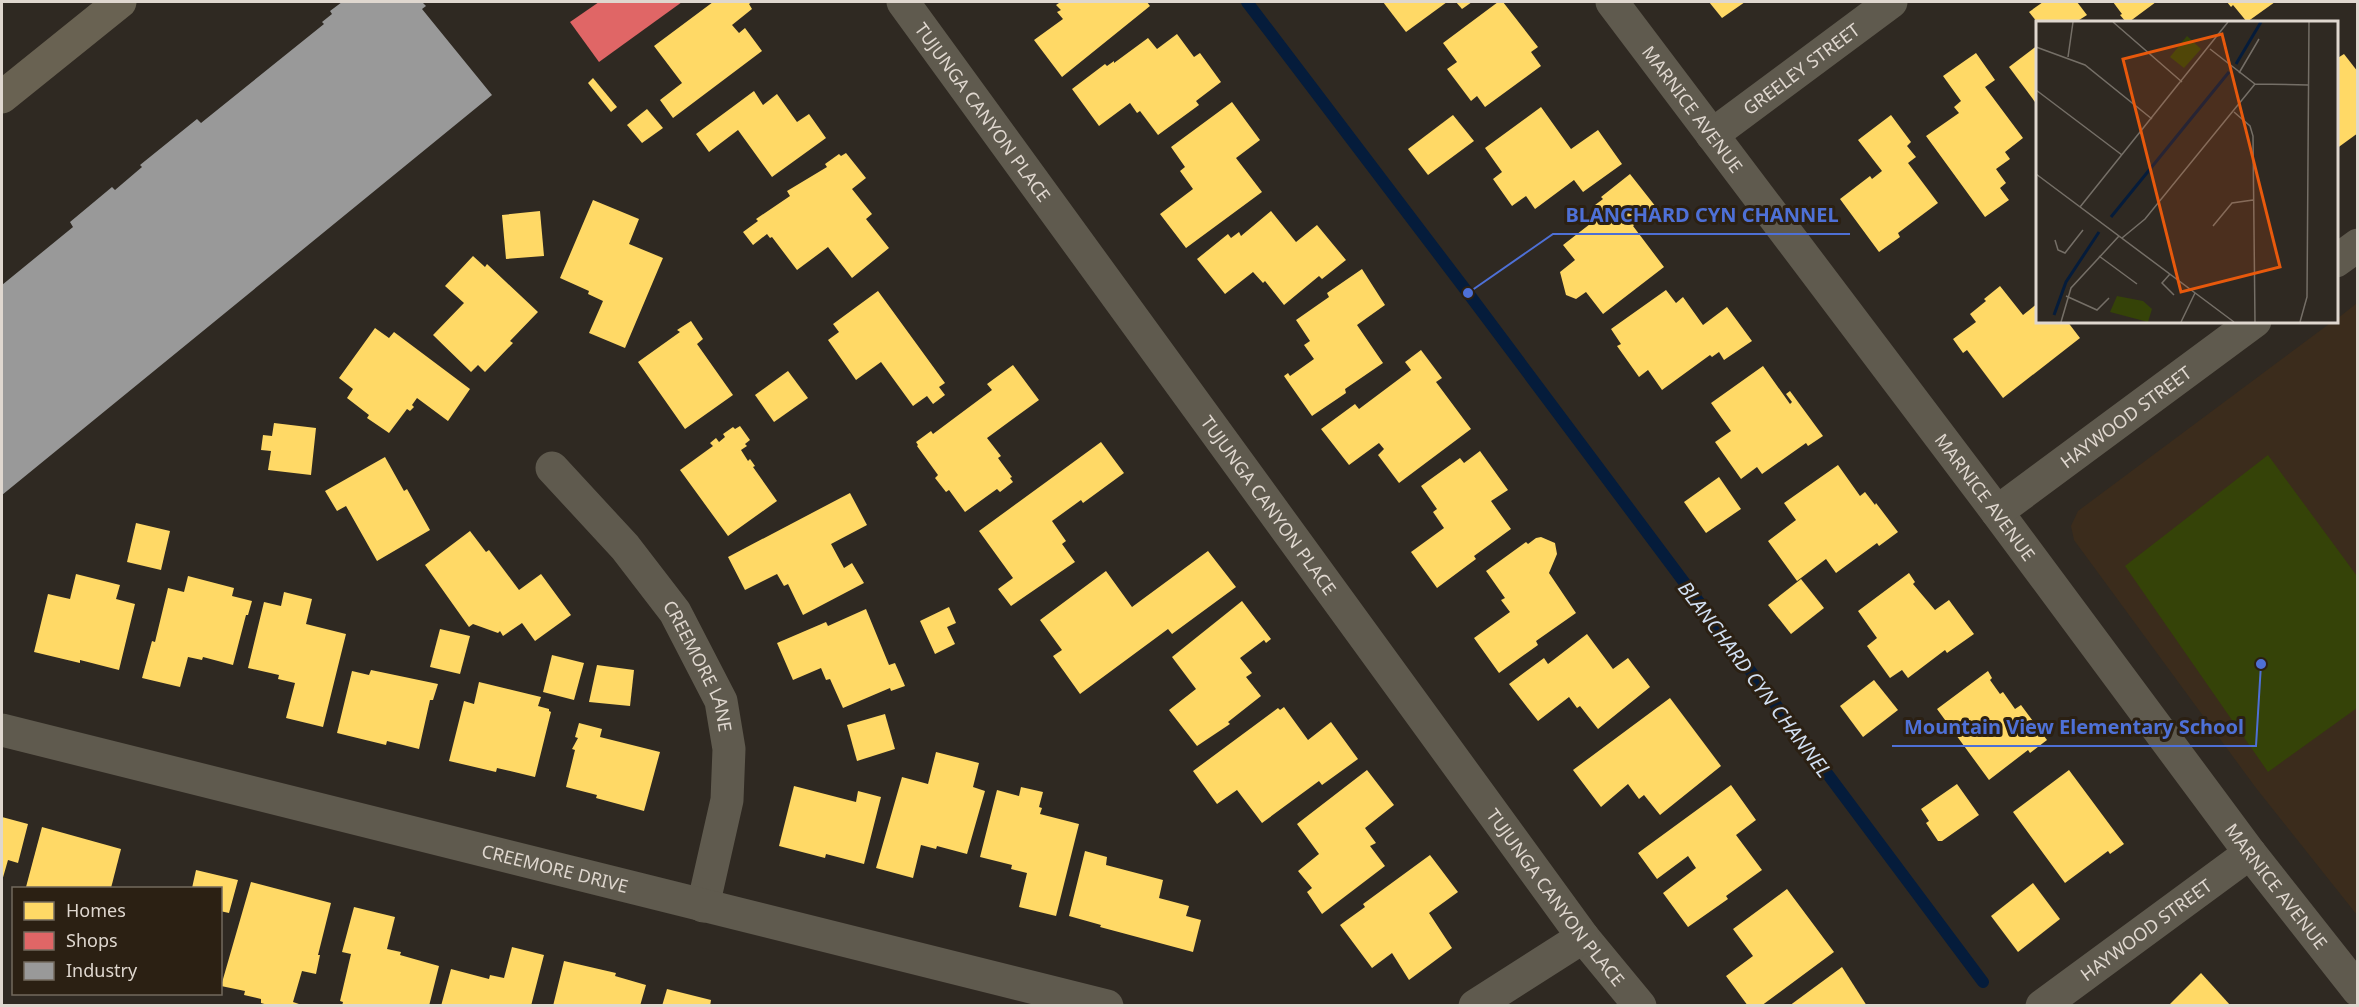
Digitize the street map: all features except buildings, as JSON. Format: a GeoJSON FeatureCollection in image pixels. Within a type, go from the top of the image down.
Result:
{"type":"FeatureCollection","features":[{"type":"Feature","properties":{"kind":"main road"},"geometry":{"type":"LineString","coordinates":[[2,97],[120,2]]}},
{"type":"Feature","properties":{"kind":"street","name":"TUJUNGA CANYON PLACE"},"geometry":{"type":"LineString","coordinates":[[903,2],[1583,937],[1640,1005]]}},
{"type":"Feature","properties":{"kind":"street","name":"MARNICE AVENUE"},"geometry":{"type":"LineString","coordinates":[[1612,2],[1997,512],[2250,853],[2358,990]]}},
{"type":"Feature","properties":{"kind":"street","name":"GREELEY STREET"},"geometry":{"type":"LineString","coordinates":[[1712,135],[1891,2]]}},
{"type":"Feature","properties":{"kind":"street"},"geometry":{"type":"LineString","coordinates":[[2338,260],[2358,245]]}},
{"type":"Feature","properties":{"kind":"street","name":"HAYWOOD STREET"},"geometry":{"type":"LineString","coordinates":[[1997,512],[2254,322]]}},
{"type":"Feature","properties":{"kind":"street","name":"CREEMORE LANE"},"geometry":{"type":"LineString","coordinates":[[552,468],[625,547],[675,612],[721,701],[729,749],[727,800],[703,906]]}},
{"type":"Feature","properties":{"kind":"street","name":"CREEMORE DRIVE"},"geometry":{"type":"LineString","coordinates":[[2,730],[1107,1005]]}},
{"type":"Feature","properties":{"kind":"street","name":"HAYWOOD STREET"},"geometry":{"type":"LineString","coordinates":[[2042,1005],[2250,853]]}},
{"type":"Feature","properties":{"kind":"street"},"geometry":{"type":"LineString","coordinates":[[1475,1005],[1583,937]]}},
{"type":"Feature","properties":{"kind":"shaded area"},"geometry":{"type":"Polygon","coordinates":[[[2357,303],[2357,915],[2256,788],[2074,540],[2071,526],[2078,511],[2332,322],[2338,322],[2338,318],[2357,303]]]}},
{"type":"Feature","properties":{"kind":"green space"},"geometry":{"type":"Polygon","coordinates":[[[2268,455],[2357,576],[2357,708],[2268,772],[2125,566],[2268,455]]]}},
{"type":"Feature","properties":{"kind":"waterway","name":"BLANCHARD CYN CHANNEL"},"geometry":{"type":"LineString","coordinates":[[1247,2],[1468,293],[1983,982]]}},
{"type":"Feature","properties":{"kind":"place","name":"BLANCHARD CYN CHANNEL"},"geometry":{"type":"Point","coordinates":[1468,293]}},
{"type":"Feature","properties":{"kind":"place","name":"Mountain View Elementary School"},"geometry":{"type":"Point","coordinates":[2261,664]}}]}
